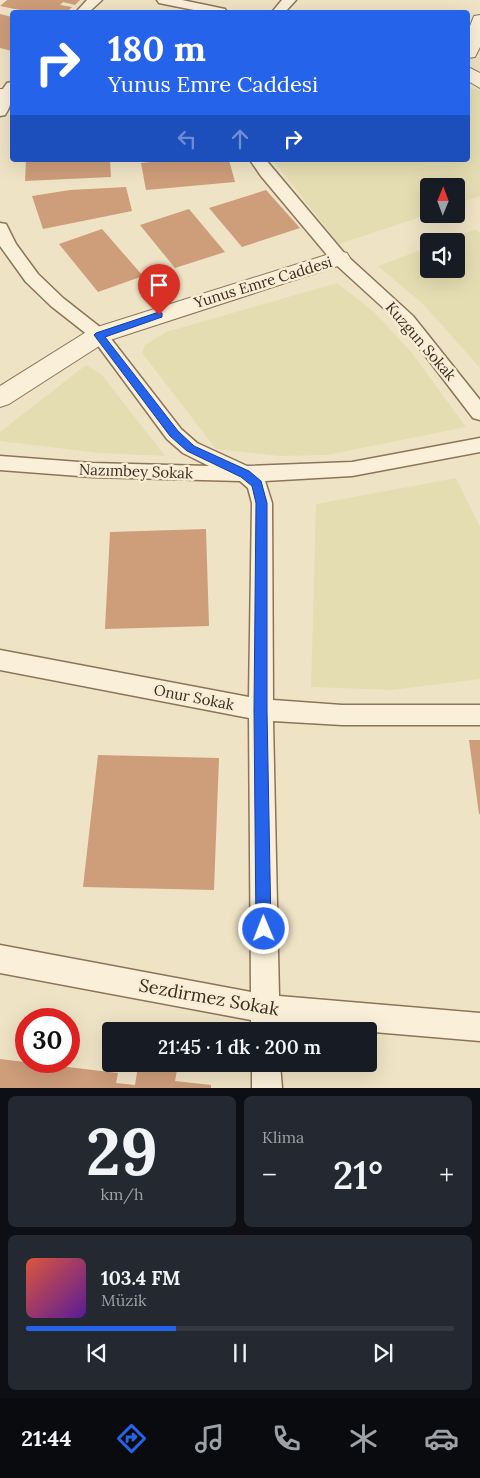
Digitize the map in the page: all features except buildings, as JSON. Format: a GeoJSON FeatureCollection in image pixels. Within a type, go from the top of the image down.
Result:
{"type":"FeatureCollection","features":[{"type":"Feature","properties":{"kind":"street"},"geometry":{"type":"LineString","coordinates":[[84,10],[95,0]]}},
{"type":"Feature","properties":{"kind":"street"},"geometry":{"type":"LineString","coordinates":[[164,0],[211,10]]}},
{"type":"Feature","properties":{"kind":"street"},"geometry":{"type":"LineString","coordinates":[[280,10],[288,0]]}},
{"type":"Feature","properties":{"kind":"street"},"geometry":{"type":"LineString","coordinates":[[472,52],[480,20]]}},
{"type":"Feature","properties":{"kind":"street","name":"Kuzgun Sokak"},"geometry":{"type":"LineString","coordinates":[[259,162],[339,258],[407,320],[480,413]]}},
{"type":"Feature","properties":{"kind":"street"},"geometry":{"type":"LineString","coordinates":[[0,228],[8,245],[32,278],[57,302],[99,335],[174,434],[190,448],[245,474],[257,484],[262,503],[260,710],[265,1020]]}},
{"type":"Feature","properties":{"kind":"street","name":"Yunus Emre Caddesi"},"geometry":{"type":"LineString","coordinates":[[0,398],[99,335],[339,258]]}},
{"type":"Feature","properties":{"kind":"street","name":"Nazımbey Sokak"},"geometry":{"type":"LineString","coordinates":[[0,463],[92,470],[245,474],[352,469],[480,445]]}},
{"type":"Feature","properties":{"kind":"street","name":"Onur Sokak"},"geometry":{"type":"LineString","coordinates":[[0,660],[260,710],[342,715],[480,715]]}},
{"type":"Feature","properties":{"kind":"street","name":"Sezdirmez Sokak"},"geometry":{"type":"LineString","coordinates":[[0,959],[265,1020],[480,1027]]}},
{"type":"Feature","properties":{"kind":"street"},"geometry":{"type":"LineString","coordinates":[[266,1072],[267,1088]]}},
{"type":"Feature","properties":{"kind":"shaded area"},"geometry":{"type":"Polygon","coordinates":[[[470,88],[480,90],[480,196],[465,201],[465,178],[420,178],[420,217],[339,244],[275,162],[470,162],[470,88]]]}},
{"type":"Feature","properties":{"kind":"shaded area"},"geometry":{"type":"Polygon","coordinates":[[[476,229],[480,233],[480,368],[425,306],[378,266],[420,250],[420,278],[465,278],[465,233],[476,229]]]}},
{"type":"Feature","properties":{"kind":"shaded area"},"geometry":{"type":"Polygon","coordinates":[[[337,283],[374,312],[412,353],[466,427],[327,455],[279,456],[216,449],[142,353],[145,345],[166,332],[337,283]]]}},
{"type":"Feature","properties":{"kind":"shaded area"},"geometry":{"type":"Polygon","coordinates":[[[86,365],[102,375],[165,456],[98,453],[0,441],[0,432],[86,365]]]}},
{"type":"Feature","properties":{"kind":"shaded area"},"geometry":{"type":"Polygon","coordinates":[[[456,478],[480,527],[480,679],[392,690],[311,687],[316,504],[456,478]]]}},
{"type":"Feature","properties":{"kind":"route"},"geometry":{"type":"LineString","coordinates":[[159,315],[99,335],[174,434],[190,448],[245,474],[257,484],[262,503],[260,710],[264,929]]}}]}
